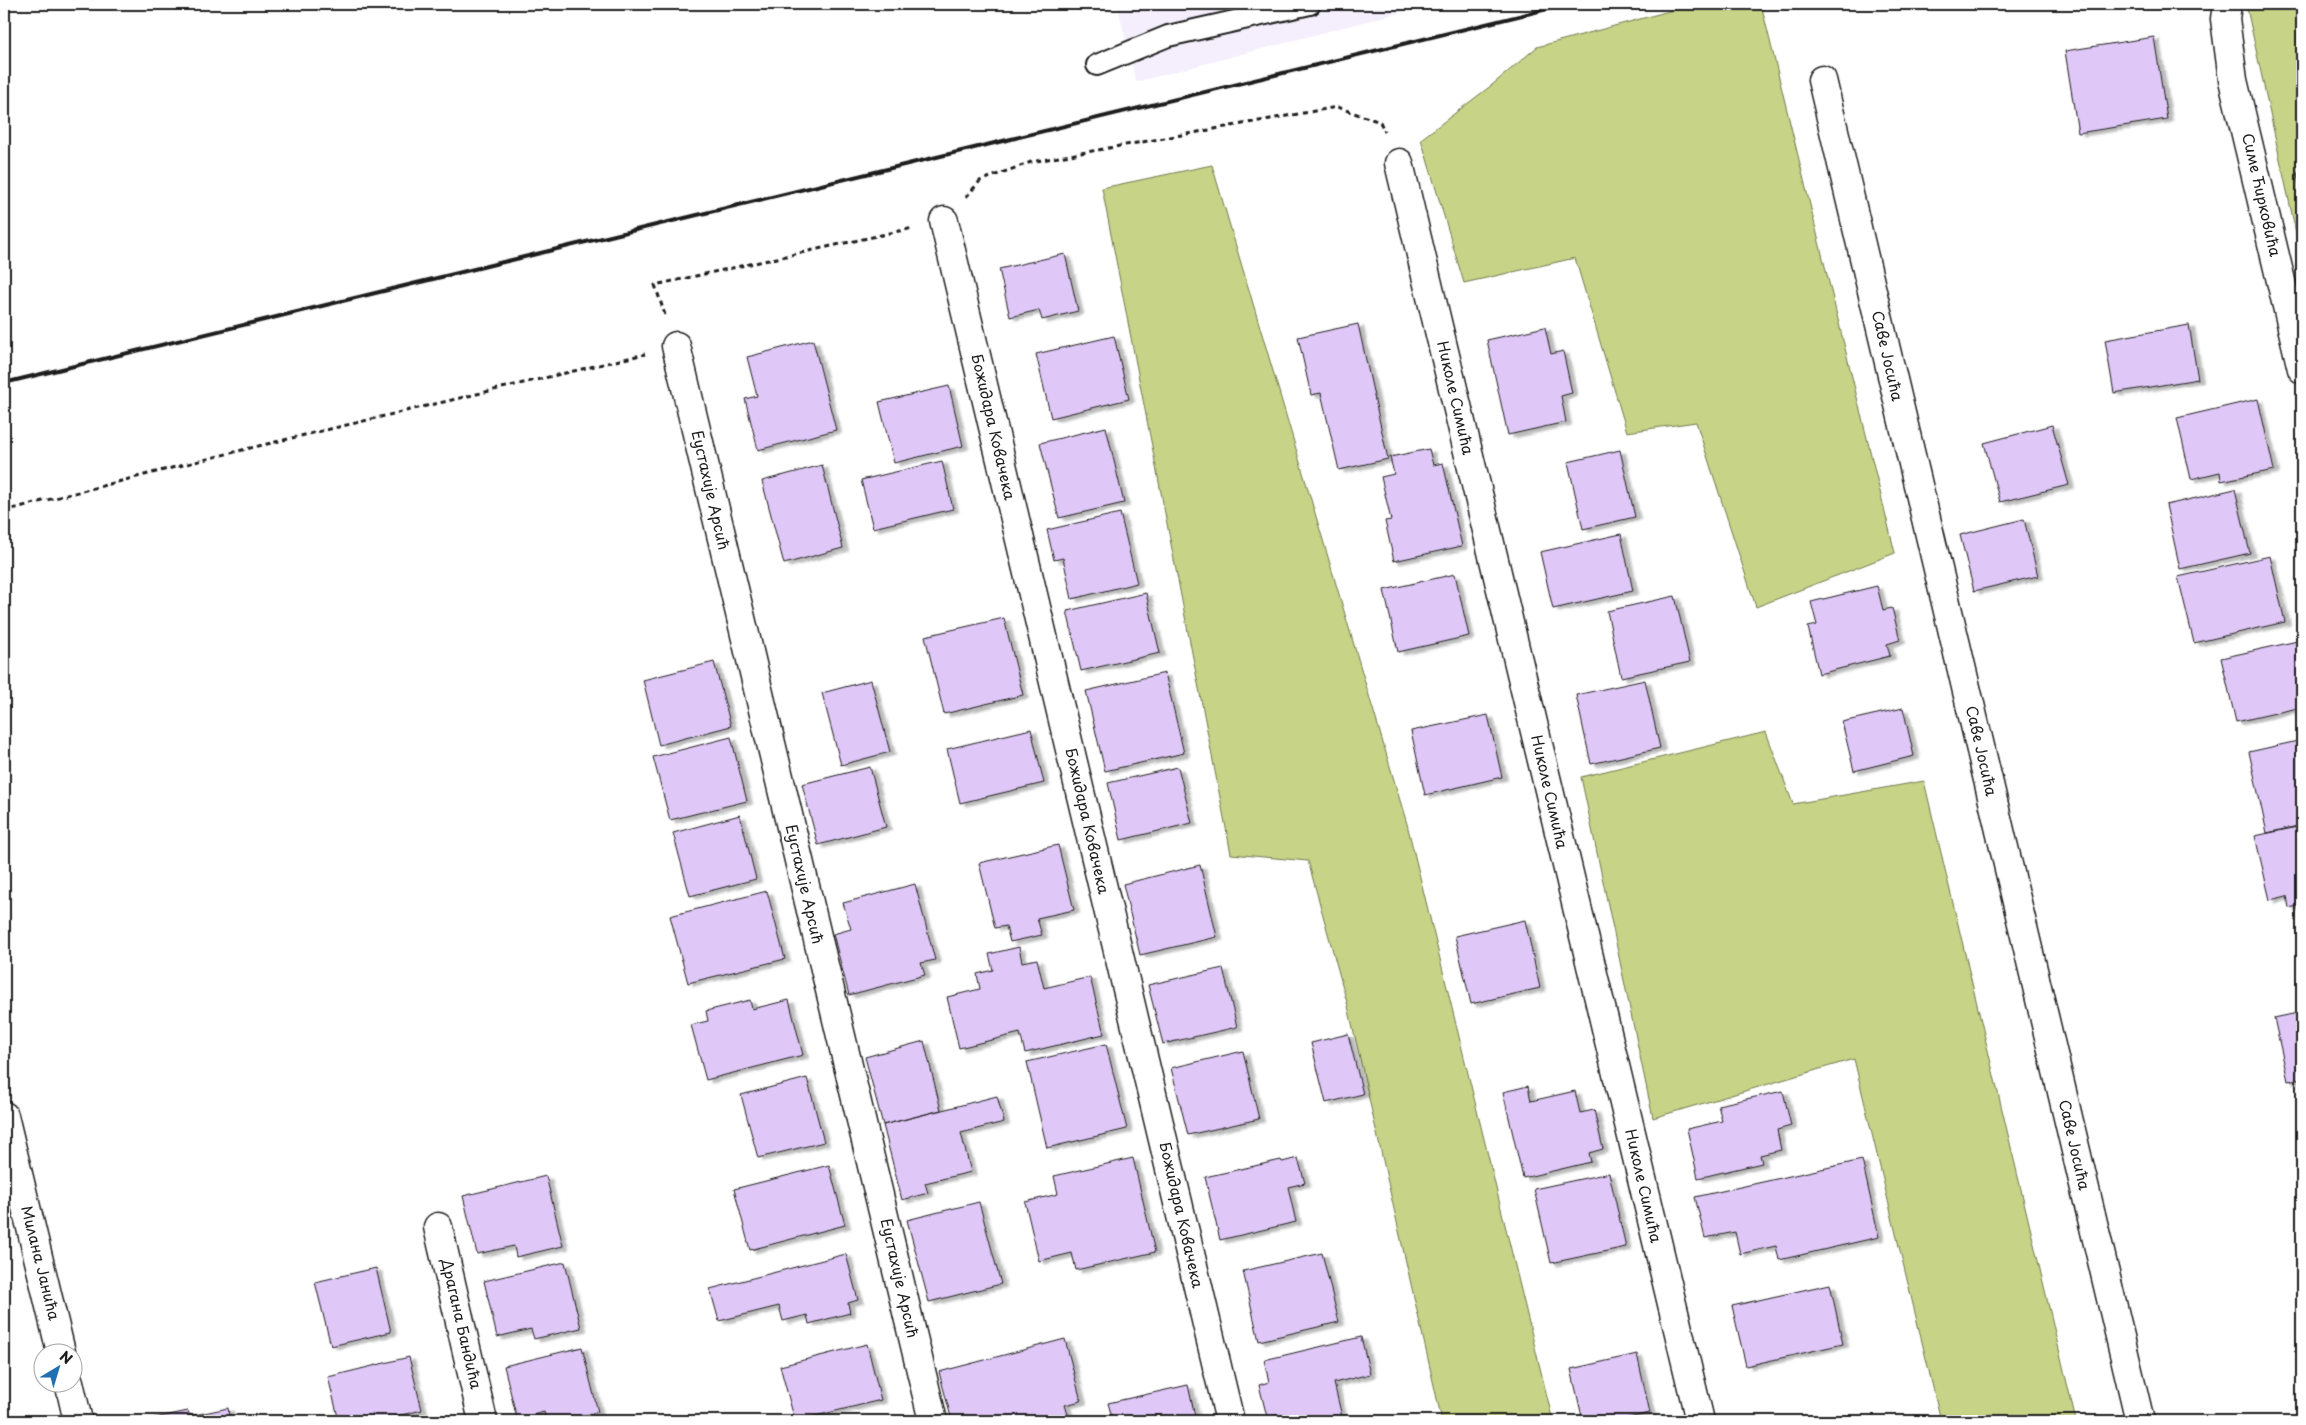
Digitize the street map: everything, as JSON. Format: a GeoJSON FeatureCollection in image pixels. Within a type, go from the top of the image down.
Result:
{"type":"FeatureCollection","features":[{"type":"Feature","properties":{"kind":"street","name":"Симе Ћирковића"},"geometry":{"type":"LineString","coordinates":[[2226,11],[2233,80],[2302,369]]}},
{"type":"Feature","properties":{"kind":"street","name":"Саве Јосића"},"geometry":{"type":"LineString","coordinates":[[1822,80],[2140,1421]]}},
{"type":"Feature","properties":{"kind":"street","name":"Николе Симића"},"geometry":{"type":"LineString","coordinates":[[1399,162],[1700,1421]]}},
{"type":"Feature","properties":{"kind":"street","name":"Божидара Ковачека"},"geometry":{"type":"LineString","coordinates":[[944,221],[1230,1421]]}},
{"type":"Feature","properties":{"kind":"street","name":"Еустахије Арсић"},"geometry":{"type":"LineString","coordinates":[[676,346],[933,1421]]}},
{"type":"Feature","properties":{"kind":"street","name":"Милана Јанића"},"geometry":{"type":"LineString","coordinates":[[4,1116],[59,1342]]}},
{"type":"Feature","properties":{"kind":"street","name":"Драгана Бандића"},"geometry":{"type":"LineString","coordinates":[[438,1227],[483,1421]]}},
{"type":"Feature","properties":{"kind":"street"},"geometry":{"type":"LineString","coordinates":[[71,1392],[78,1421]]}},
{"type":"Feature","properties":{"kind":"lane"},"geometry":{"type":"LineString","coordinates":[[1097,65],[1168,36],[1310,4]]}},
{"type":"Feature","properties":{"kind":"path"},"geometry":{"type":"LineString","coordinates":[[4,511],[246,450],[676,346],[655,285],[944,221],[980,181],[1031,162],[1337,107],[1380,122],[1399,162]]}},
{"type":"Feature","properties":{"kind":"shaded area"},"geometry":{"type":"Polygon","coordinates":[[[1117,4],[1431,4],[1136,82],[1117,4]]]}},
{"type":"Feature","properties":{"kind":"green space"},"geometry":{"type":"Polygon","coordinates":[[[1695,4],[1761,4],[1895,553],[1756,607],[1696,422],[1627,432],[1575,258],[1464,283],[1421,139],[1492,85],[1537,47],[1695,4]]]}},
{"type":"Feature","properties":{"kind":"green space"},"geometry":{"type":"Polygon","coordinates":[[[2246,4],[2302,4],[2302,260],[2246,4]]]}},
{"type":"Feature","properties":{"kind":"green space"},"geometry":{"type":"Polygon","coordinates":[[[1212,165],[1407,824],[1553,1421],[1442,1421],[1348,1006],[1308,861],[1231,854],[1102,188],[1212,165]]]}},
{"type":"Feature","properties":{"kind":"green space"},"geometry":{"type":"Polygon","coordinates":[[[1766,732],[1793,804],[1924,781],[2076,1421],[1941,1421],[1854,1059],[1653,1118],[1581,777],[1766,732]]]}},
{"type":"Feature","properties":{"kind":"building"},"geometry":{"type":"Polygon","coordinates":[[[2154,37],[2167,119],[2078,133],[2065,51],[2154,37]]]}},
{"type":"Feature","properties":{"kind":"building"},"geometry":{"type":"Polygon","coordinates":[[[2302,172],[2302,198],[2297,173],[2302,172]]]}},
{"type":"Feature","properties":{"kind":"building"},"geometry":{"type":"Polygon","coordinates":[[[1065,254],[1078,311],[1042,320],[1039,310],[1010,317],[999,269],[1065,254]]]}},
{"type":"Feature","properties":{"kind":"building"},"geometry":{"type":"Polygon","coordinates":[[[1358,324],[1388,459],[1339,470],[1321,393],[1311,395],[1298,337],[1358,324]]]}},
{"type":"Feature","properties":{"kind":"building"},"geometry":{"type":"Polygon","coordinates":[[[2189,325],[2198,379],[2114,393],[2105,340],[2189,325]]]}},
{"type":"Feature","properties":{"kind":"building"},"geometry":{"type":"Polygon","coordinates":[[[1545,327],[1551,354],[1563,351],[1572,393],[1561,396],[1566,422],[1508,435],[1487,340],[1545,327]]]}},
{"type":"Feature","properties":{"kind":"building"},"geometry":{"type":"Polygon","coordinates":[[[1114,336],[1129,399],[1051,418],[1036,354],[1114,336]]]}},
{"type":"Feature","properties":{"kind":"building"},"geometry":{"type":"Polygon","coordinates":[[[813,340],[836,430],[758,450],[745,399],[757,396],[747,357],[813,340]]]}},
{"type":"Feature","properties":{"kind":"building"},"geometry":{"type":"Polygon","coordinates":[[[949,386],[963,446],[894,463],[879,402],[949,386]]]}},
{"type":"Feature","properties":{"kind":"building"},"geometry":{"type":"Polygon","coordinates":[[[2258,399],[2274,470],[2221,481],[2220,472],[2191,479],[2177,418],[2258,399]]]}},
{"type":"Feature","properties":{"kind":"building"},"geometry":{"type":"Polygon","coordinates":[[[2052,425],[2069,485],[2000,502],[1984,443],[2052,425]]]}},
{"type":"Feature","properties":{"kind":"building"},"geometry":{"type":"Polygon","coordinates":[[[1106,427],[1124,503],[1059,518],[1040,443],[1106,427]]]}},
{"type":"Feature","properties":{"kind":"building"},"geometry":{"type":"Polygon","coordinates":[[[1429,449],[1433,465],[1443,463],[1462,546],[1394,561],[1385,521],[1391,520],[1381,477],[1394,474],[1390,457],[1429,449]]]}},
{"type":"Feature","properties":{"kind":"building"},"geometry":{"type":"Polygon","coordinates":[[[1620,450],[1635,517],[1583,529],[1568,462],[1620,450]]]}},
{"type":"Feature","properties":{"kind":"building"},"geometry":{"type":"Polygon","coordinates":[[[942,461],[953,509],[873,528],[861,480],[942,461]]]}},
{"type":"Feature","properties":{"kind":"building"},"geometry":{"type":"Polygon","coordinates":[[[822,465],[843,548],[784,564],[762,481],[822,465]]]}},
{"type":"Feature","properties":{"kind":"building"},"geometry":{"type":"Polygon","coordinates":[[[2235,489],[2250,553],[2180,569],[2166,505],[2235,489]]]}},
{"type":"Feature","properties":{"kind":"building"},"geometry":{"type":"Polygon","coordinates":[[[1120,513],[1137,583],[1072,599],[1063,558],[1054,560],[1047,530],[1120,513]]]}},
{"type":"Feature","properties":{"kind":"building"},"geometry":{"type":"Polygon","coordinates":[[[2024,519],[2038,576],[1974,591],[1960,535],[2024,519]]]}},
{"type":"Feature","properties":{"kind":"building"},"geometry":{"type":"Polygon","coordinates":[[[1621,534],[1633,591],[1553,609],[1540,552],[1621,534]]]}},
{"type":"Feature","properties":{"kind":"building"},"geometry":{"type":"Polygon","coordinates":[[[2270,556],[2285,622],[2194,643],[2178,577],[2270,556]]]}},
{"type":"Feature","properties":{"kind":"building"},"geometry":{"type":"Polygon","coordinates":[[[1455,574],[1469,636],[1398,652],[1384,590],[1455,574]]]}},
{"type":"Feature","properties":{"kind":"building"},"geometry":{"type":"Polygon","coordinates":[[[1877,586],[1883,610],[1892,608],[1900,640],[1887,644],[1890,656],[1819,674],[1808,627],[1817,625],[1811,602],[1877,586]]]}},
{"type":"Feature","properties":{"kind":"building"},"geometry":{"type":"Polygon","coordinates":[[[1146,593],[1160,653],[1081,671],[1067,611],[1146,593]]]}},
{"type":"Feature","properties":{"kind":"building"},"geometry":{"type":"Polygon","coordinates":[[[1675,596],[1690,662],[1621,677],[1607,611],[1675,596]]]}},
{"type":"Feature","properties":{"kind":"building"},"geometry":{"type":"Polygon","coordinates":[[[1004,618],[1023,695],[944,714],[925,636],[1004,618]]]}},
{"type":"Feature","properties":{"kind":"building"},"geometry":{"type":"Polygon","coordinates":[[[2302,640],[2302,707],[2236,722],[2221,658],[2302,640]]]}},
{"type":"Feature","properties":{"kind":"building"},"geometry":{"type":"Polygon","coordinates":[[[714,662],[731,726],[659,745],[643,680],[714,662]]]}},
{"type":"Feature","properties":{"kind":"building"},"geometry":{"type":"Polygon","coordinates":[[[1165,673],[1184,753],[1105,771],[1086,691],[1165,673]]]}},
{"type":"Feature","properties":{"kind":"building"},"geometry":{"type":"Polygon","coordinates":[[[871,680],[890,752],[841,765],[822,693],[871,680]]]}},
{"type":"Feature","properties":{"kind":"building"},"geometry":{"type":"Polygon","coordinates":[[[1645,680],[1660,748],[1591,764],[1576,695],[1645,680]]]}},
{"type":"Feature","properties":{"kind":"building"},"geometry":{"type":"Polygon","coordinates":[[[1903,708],[1914,756],[1854,771],[1842,722],[1903,708]]]}},
{"type":"Feature","properties":{"kind":"building"},"geometry":{"type":"Polygon","coordinates":[[[1488,715],[1502,777],[1425,795],[1411,731],[1488,715]]]}},
{"type":"Feature","properties":{"kind":"building"},"geometry":{"type":"Polygon","coordinates":[[[1031,729],[1044,783],[960,803],[947,749],[1031,729]]]}},
{"type":"Feature","properties":{"kind":"building"},"geometry":{"type":"Polygon","coordinates":[[[731,737],[747,801],[670,820],[653,757],[731,737]]]}},
{"type":"Feature","properties":{"kind":"building"},"geometry":{"type":"Polygon","coordinates":[[[2302,740],[2302,825],[2267,833],[2249,752],[2302,740]]]}},
{"type":"Feature","properties":{"kind":"building"},"geometry":{"type":"Polygon","coordinates":[[[870,767],[886,827],[818,845],[802,784],[870,767]]]}},
{"type":"Feature","properties":{"kind":"building"},"geometry":{"type":"Polygon","coordinates":[[[1178,767],[1192,823],[1121,840],[1108,783],[1178,767]]]}},
{"type":"Feature","properties":{"kind":"building"},"geometry":{"type":"Polygon","coordinates":[[[740,815],[756,879],[690,896],[673,833],[740,815]]]}},
{"type":"Feature","properties":{"kind":"building"},"geometry":{"type":"Polygon","coordinates":[[[2302,826],[2302,905],[2289,908],[2287,896],[2270,900],[2255,836],[2302,826]]]}},
{"type":"Feature","properties":{"kind":"building"},"geometry":{"type":"Polygon","coordinates":[[[1058,845],[1074,910],[1037,918],[1042,935],[1010,942],[1006,926],[995,928],[979,863],[1058,845]]]}},
{"type":"Feature","properties":{"kind":"building"},"geometry":{"type":"Polygon","coordinates":[[[1200,865],[1217,937],[1140,955],[1123,884],[1200,865]]]}},
{"type":"Feature","properties":{"kind":"building"},"geometry":{"type":"Polygon","coordinates":[[[915,884],[935,960],[921,963],[925,975],[849,995],[833,934],[851,929],[843,903],[915,884]]]}},
{"type":"Feature","properties":{"kind":"building"},"geometry":{"type":"Polygon","coordinates":[[[767,891],[785,959],[688,983],[670,916],[767,891]]]}},
{"type":"Feature","properties":{"kind":"building"},"geometry":{"type":"Polygon","coordinates":[[[1525,920],[1540,988],[1471,1004],[1455,936],[1525,920]]]}},
{"type":"Feature","properties":{"kind":"building"},"geometry":{"type":"Polygon","coordinates":[[[1019,947],[1022,962],[1037,959],[1044,988],[1090,977],[1104,1034],[1025,1053],[1020,1033],[959,1048],[947,997],[980,989],[977,974],[993,970],[989,954],[1019,947]]]}},
{"type":"Feature","properties":{"kind":"building"},"geometry":{"type":"Polygon","coordinates":[[[1223,968],[1237,1027],[1163,1044],[1148,985],[1223,968]]]}},
{"type":"Feature","properties":{"kind":"building"},"geometry":{"type":"Polygon","coordinates":[[[750,1000],[752,1009],[789,1000],[803,1055],[706,1080],[691,1025],[708,1021],[706,1011],[750,1000]]]}},
{"type":"Feature","properties":{"kind":"building"},"geometry":{"type":"Polygon","coordinates":[[[2302,1012],[2302,1078],[2288,1081],[2274,1018],[2302,1012]]]}},
{"type":"Feature","properties":{"kind":"building"},"geometry":{"type":"Polygon","coordinates":[[[1348,1034],[1363,1094],[1326,1103],[1311,1043],[1348,1034]]]}},
{"type":"Feature","properties":{"kind":"building"},"geometry":{"type":"Polygon","coordinates":[[[924,1041],[941,1110],[883,1125],[865,1057],[924,1041]]]}},
{"type":"Feature","properties":{"kind":"building"},"geometry":{"type":"Polygon","coordinates":[[[1106,1044],[1127,1129],[1047,1148],[1027,1062],[1106,1044]]]}},
{"type":"Feature","properties":{"kind":"building"},"geometry":{"type":"Polygon","coordinates":[[[1243,1051],[1259,1119],[1188,1135],[1171,1068],[1243,1051]]]}},
{"type":"Feature","properties":{"kind":"building"},"geometry":{"type":"Polygon","coordinates":[[[807,1078],[824,1142],[758,1158],[741,1095],[807,1078]]]}},
{"type":"Feature","properties":{"kind":"building"},"geometry":{"type":"Polygon","coordinates":[[[1528,1086],[1531,1101],[1575,1091],[1580,1113],[1594,1110],[1603,1149],[1589,1153],[1591,1162],[1523,1178],[1503,1092],[1528,1086]]]}},
{"type":"Feature","properties":{"kind":"building"},"geometry":{"type":"Polygon","coordinates":[[[1783,1091],[1791,1126],[1777,1130],[1781,1150],[1760,1155],[1762,1163],[1698,1178],[1687,1129],[1722,1121],[1718,1105],[1783,1091]]]}},
{"type":"Feature","properties":{"kind":"building"},"geometry":{"type":"Polygon","coordinates":[[[997,1096],[1004,1122],[961,1133],[971,1172],[925,1183],[928,1193],[902,1200],[883,1125],[997,1096]]]}},
{"type":"Feature","properties":{"kind":"building"},"geometry":{"type":"Polygon","coordinates":[[[1133,1158],[1155,1252],[1076,1270],[1072,1253],[1039,1261],[1025,1202],[1058,1194],[1054,1176],[1133,1158]]]}},
{"type":"Feature","properties":{"kind":"building"},"geometry":{"type":"Polygon","coordinates":[[[1298,1158],[1305,1183],[1288,1187],[1296,1222],[1220,1240],[1205,1177],[1298,1158]]]}},
{"type":"Feature","properties":{"kind":"building"},"geometry":{"type":"Polygon","coordinates":[[[1862,1160],[1879,1237],[1779,1260],[1776,1246],[1740,1254],[1735,1232],[1705,1238],[1695,1197],[1862,1160]]]}},
{"type":"Feature","properties":{"kind":"building"},"geometry":{"type":"Polygon","coordinates":[[[829,1165],[845,1225],[750,1250],[734,1189],[829,1165]]]}},
{"type":"Feature","properties":{"kind":"building"},"geometry":{"type":"Polygon","coordinates":[[[1609,1173],[1626,1247],[1551,1263],[1534,1189],[1609,1173]]]}},
{"type":"Feature","properties":{"kind":"building"},"geometry":{"type":"Polygon","coordinates":[[[546,1176],[563,1246],[516,1257],[514,1246],[477,1254],[463,1196],[546,1176]]]}},
{"type":"Feature","properties":{"kind":"building"},"geometry":{"type":"Polygon","coordinates":[[[979,1202],[1001,1284],[929,1302],[907,1220],[979,1202]]]}},
{"type":"Feature","properties":{"kind":"building"},"geometry":{"type":"Polygon","coordinates":[[[1322,1253],[1339,1322],[1259,1341],[1243,1271],[1322,1253]]]}},
{"type":"Feature","properties":{"kind":"building"},"geometry":{"type":"Polygon","coordinates":[[[846,1254],[858,1300],[848,1303],[850,1313],[809,1324],[807,1315],[783,1321],[779,1306],[719,1321],[710,1289],[846,1254]]]}},
{"type":"Feature","properties":{"kind":"building"},"geometry":{"type":"Polygon","coordinates":[[[565,1262],[581,1328],[534,1339],[531,1329],[497,1337],[484,1281],[565,1262]]]}},
{"type":"Feature","properties":{"kind":"building"},"geometry":{"type":"Polygon","coordinates":[[[376,1268],[391,1332],[331,1346],[315,1282],[376,1268]]]}},
{"type":"Feature","properties":{"kind":"building"},"geometry":{"type":"Polygon","coordinates":[[[1830,1284],[1843,1344],[1746,1366],[1732,1306],[1830,1284]]]}},
{"type":"Feature","properties":{"kind":"building"},"geometry":{"type":"Polygon","coordinates":[[[1361,1337],[1370,1374],[1334,1383],[1343,1421],[1278,1421],[1277,1415],[1267,1417],[1259,1385],[1269,1382],[1264,1360],[1361,1337]]]}},
{"type":"Feature","properties":{"kind":"building"},"geometry":{"type":"Polygon","coordinates":[[[1065,1339],[1081,1401],[1065,1405],[1070,1421],[952,1421],[939,1372],[1065,1339]]]}},
{"type":"Feature","properties":{"kind":"building"},"geometry":{"type":"Polygon","coordinates":[[[867,1344],[881,1400],[795,1421],[780,1366],[867,1344]]]}},
{"type":"Feature","properties":{"kind":"building"},"geometry":{"type":"Polygon","coordinates":[[[582,1347],[598,1412],[559,1421],[546,1421],[544,1412],[517,1419],[504,1366],[582,1347]]]}},
{"type":"Feature","properties":{"kind":"building"},"geometry":{"type":"Polygon","coordinates":[[[1637,1354],[1650,1413],[1615,1421],[1583,1421],[1571,1369],[1637,1354]]]}},
{"type":"Feature","properties":{"kind":"building"},"geometry":{"type":"Polygon","coordinates":[[[409,1357],[422,1410],[376,1421],[339,1421],[328,1377],[409,1357]]]}},
{"type":"Feature","properties":{"kind":"building"},"geometry":{"type":"Polygon","coordinates":[[[1188,1385],[1196,1421],[1113,1421],[1108,1403],[1188,1385]]]}},
{"type":"Feature","properties":{"kind":"building"},"geometry":{"type":"Polygon","coordinates":[[[228,1408],[230,1421],[140,1421],[188,1411],[190,1416],[228,1408]]]}},
{"type":"Feature","properties":{"kind":"railway"},"geometry":{"type":"LineString","coordinates":[[4,383],[1568,4]]}}]}
